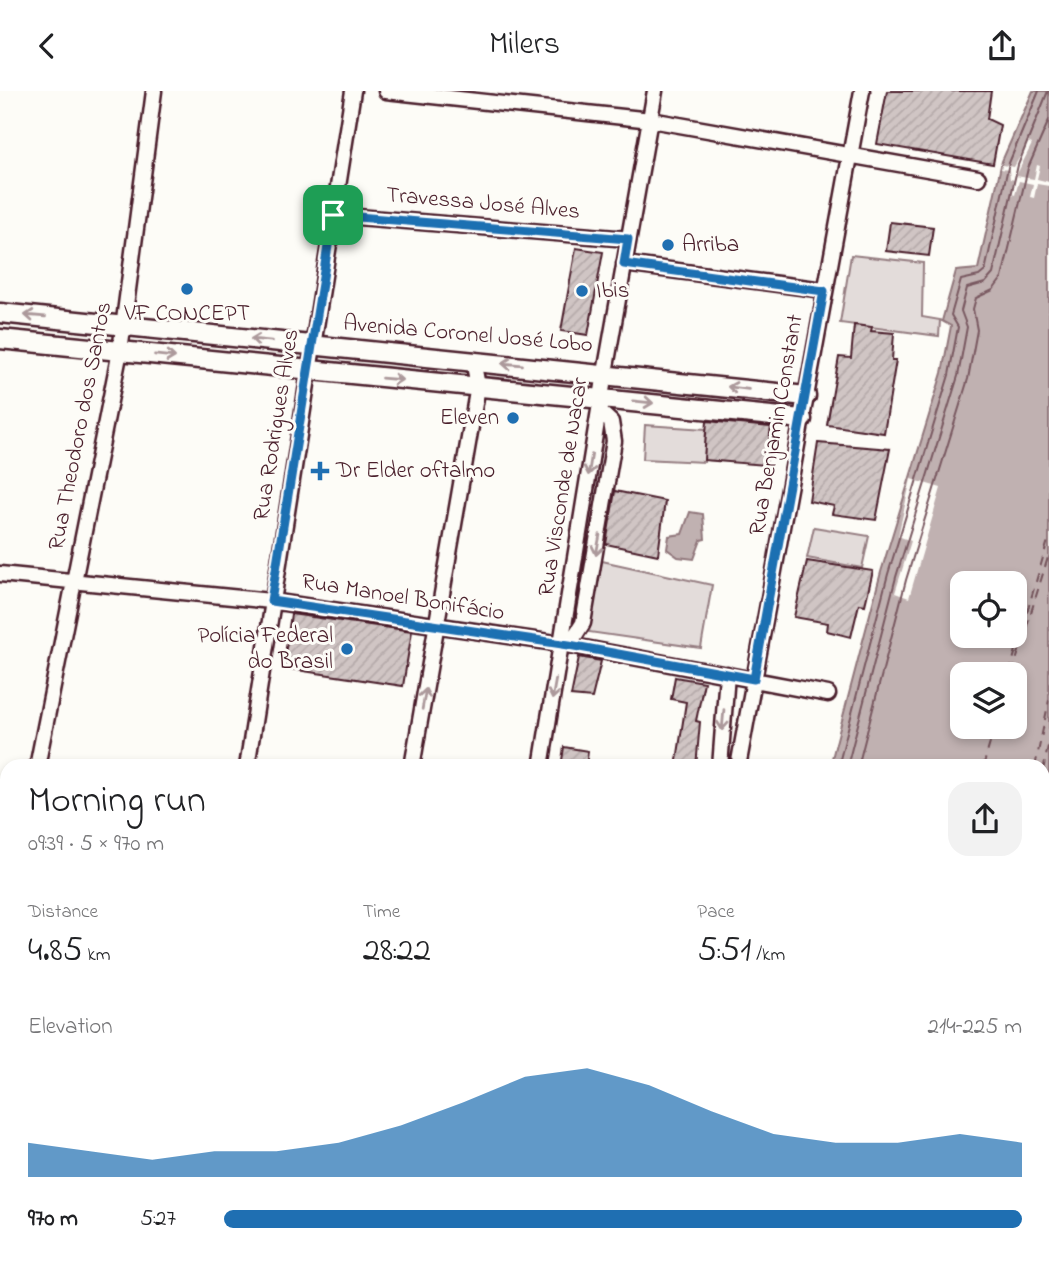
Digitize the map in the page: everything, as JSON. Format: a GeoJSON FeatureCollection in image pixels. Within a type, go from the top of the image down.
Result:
{"type":"FeatureCollection","features":[{"type":"Feature","properties":{"kind":"street","name":"Rua Theodoro dos Santos"},"geometry":{"type":"LineString","coordinates":[[39,759],[125,324],[154,91]]}},
{"type":"Feature","properties":{"kind":"street","name":"Rua Rodrigues Alves"},"geometry":{"type":"LineString","coordinates":[[248,759],[353,91]]}},
{"type":"Feature","properties":{"kind":"street"},"geometry":{"type":"LineString","coordinates":[[386,91],[651,120],[978,178]]}},
{"type":"Feature","properties":{"kind":"street","name":"Rua Visconde de Nacar"},"geometry":{"type":"LineString","coordinates":[[543,759],[566,645],[600,404],[655,91]]}},
{"type":"Feature","properties":{"kind":"street","name":"Rua Benjamin Constant"},"geometry":{"type":"LineString","coordinates":[[739,759],[862,91]]}},
{"type":"Feature","properties":{"kind":"street","name":"Travessa José Alves"},"geometry":{"type":"LineString","coordinates":[[333,215],[628,239]]}},
{"type":"Feature","properties":{"kind":"street"},"geometry":{"type":"LineString","coordinates":[[624,264],[824,291]]}},
{"type":"Feature","properties":{"kind":"street","name":"Avenida Coronel José Lobo"},"geometry":{"type":"LineString","coordinates":[[0,313],[605,373],[806,396]]}},
{"type":"Feature","properties":{"kind":"street"},"geometry":{"type":"LineString","coordinates":[[0,339],[309,372],[478,386],[600,404],[802,419]]}},
{"type":"Feature","properties":{"kind":"street"},"geometry":{"type":"LineString","coordinates":[[413,759],[478,386],[473,361]]}},
{"type":"Feature","properties":{"kind":"street"},"geometry":{"type":"LineString","coordinates":[[566,645],[583,623],[614,441],[611,422],[600,404]]}},
{"type":"Feature","properties":{"kind":"street","name":"Rua Manoel Bonifácio"},"geometry":{"type":"LineString","coordinates":[[0,574],[271,601],[566,645],[828,694]]}},
{"type":"Feature","properties":{"kind":"street"},"geometry":{"type":"LineString","coordinates":[[721,759],[727,674]]}},
{"type":"Feature","properties":{"kind":"shaded area"},"geometry":{"type":"Polygon","coordinates":[[[851,255],[923,263],[922,317],[940,320],[939,336],[840,323],[851,255]]]}},
{"type":"Feature","properties":{"kind":"shaded area"},"geometry":{"type":"Polygon","coordinates":[[[645,425],[706,429],[704,462],[643,459],[645,425]]]}},
{"type":"Feature","properties":{"kind":"shaded area"},"geometry":{"type":"Polygon","coordinates":[[[814,527],[869,536],[862,568],[807,558],[814,527]]]}},
{"type":"Feature","properties":{"kind":"shaded area"},"geometry":{"type":"Polygon","coordinates":[[[602,561],[712,585],[701,648],[589,632],[602,561]]]}},
{"type":"Feature","properties":{"kind":"water"},"geometry":{"type":"Polygon","coordinates":[[[1033,91],[1049,91],[1049,759],[832,759],[881,572],[942,373],[951,326],[942,321],[956,271],[978,269],[1002,161],[1033,91]]]}},
{"type":"Feature","properties":{"kind":"water"},"geometry":{"type":"Polygon","coordinates":[[[690,512],[703,514],[705,539],[701,540],[694,559],[678,557],[667,549],[669,536],[682,534],[690,512]]]}},
{"type":"Feature","properties":{"kind":"pier"},"geometry":{"type":"Polygon","coordinates":[[[1028,142],[1032,144],[1016,176],[1034,179],[1037,165],[1040,166],[1037,179],[1049,182],[1049,186],[1037,184],[1034,198],[1030,197],[1033,184],[1019,181],[1015,195],[1012,194],[1015,180],[1010,179],[1009,170],[1001,169],[1002,165],[1014,167],[1028,142]]]}},
{"type":"Feature","properties":{"kind":"pier"},"geometry":{"type":"Polygon","coordinates":[[[911,479],[941,488],[909,598],[895,593],[911,541],[898,536],[911,479]]]}},
{"type":"Feature","properties":{"kind":"building"},"geometry":{"type":"Polygon","coordinates":[[[887,91],[991,91],[987,119],[1000,125],[993,164],[877,144],[887,91]]]}},
{"type":"Feature","properties":{"kind":"building"},"geometry":{"type":"Polygon","coordinates":[[[890,222],[933,227],[929,256],[886,251],[890,222]]]}},
{"type":"Feature","properties":{"kind":"building","name":"Ibis"},"geometry":{"type":"Polygon","coordinates":[[[576,248],[603,252],[588,335],[561,331],[576,248]]]}},
{"type":"Feature","properties":{"kind":"building"},"geometry":{"type":"Polygon","coordinates":[[[854,325],[872,327],[871,331],[894,333],[892,360],[896,360],[884,433],[827,425],[839,357],[851,358],[854,325]]]}},
{"type":"Feature","properties":{"kind":"building"},"geometry":{"type":"Polygon","coordinates":[[[707,421],[771,427],[766,465],[704,460],[707,421]]]}},
{"type":"Feature","properties":{"kind":"building"},"geometry":{"type":"Polygon","coordinates":[[[818,443],[890,449],[876,520],[832,514],[834,506],[809,501],[818,443]]]}},
{"type":"Feature","properties":{"kind":"building"},"geometry":{"type":"Polygon","coordinates":[[[615,491],[665,501],[658,555],[606,544],[615,491]]]}},
{"type":"Feature","properties":{"kind":"building"},"geometry":{"type":"Polygon","coordinates":[[[807,561],[873,571],[865,605],[859,604],[851,637],[827,631],[828,623],[794,617],[807,561]]]}},
{"type":"Feature","properties":{"kind":"building","name":"Polícia Federal do Brasil"},"geometry":{"type":"Polygon","coordinates":[[[291,614],[412,631],[403,686],[283,668],[291,614]]]}},
{"type":"Feature","properties":{"kind":"building"},"geometry":{"type":"Polygon","coordinates":[[[579,657],[601,661],[592,698],[571,696],[579,657]]]}},
{"type":"Feature","properties":{"kind":"building"},"geometry":{"type":"Polygon","coordinates":[[[675,677],[704,682],[696,721],[700,722],[697,759],[677,759],[686,702],[671,699],[675,677]]]}},
{"type":"Feature","properties":{"kind":"building"},"geometry":{"type":"Polygon","coordinates":[[[564,747],[588,751],[587,759],[562,759],[564,747]]]}},
{"type":"Feature","properties":{"kind":"ferry route"},"geometry":{"type":"LineString","coordinates":[[1013,662],[1049,537]]}},
{"type":"Feature","properties":{"kind":"ferry route"},"geometry":{"type":"LineString","coordinates":[[1016,662],[1049,554]]}},
{"type":"Feature","properties":{"kind":"ferry route"},"geometry":{"type":"LineString","coordinates":[[1037,759],[1049,700]]}},
{"type":"Feature","properties":{"kind":"ferry route"},"geometry":{"type":"LineString","coordinates":[[985,759],[991,739]]}},
{"type":"Feature","properties":{"kind":"ferry route"},"geometry":{"type":"LineString","coordinates":[[1045,759],[1049,741]]}},
{"type":"Feature","properties":{"kind":"place","name":"Arriba"},"geometry":{"type":"Point","coordinates":[668,245]}},
{"type":"Feature","properties":{"kind":"place","name":"VF CONCEPT"},"geometry":{"type":"Point","coordinates":[187,289]}},
{"type":"Feature","properties":{"kind":"place","name":"Ibis"},"geometry":{"type":"Point","coordinates":[582,291]}},
{"type":"Feature","properties":{"kind":"place","name":"Eleven"},"geometry":{"type":"Point","coordinates":[513,418]}},
{"type":"Feature","properties":{"kind":"place","name":"Dr Elder oftalmo"},"geometry":{"type":"Point","coordinates":[320,471]}},
{"type":"Feature","properties":{"kind":"place","name":"Polícia Federal do Brasil"},"geometry":{"type":"Point","coordinates":[347,649]}},
{"type":"Feature","properties":{"kind":"route"},"geometry":{"type":"LineString","coordinates":[[333,215],[628,239],[624,264],[824,291],[754,679],[569,645],[271,601],[333,215]]}}]}
